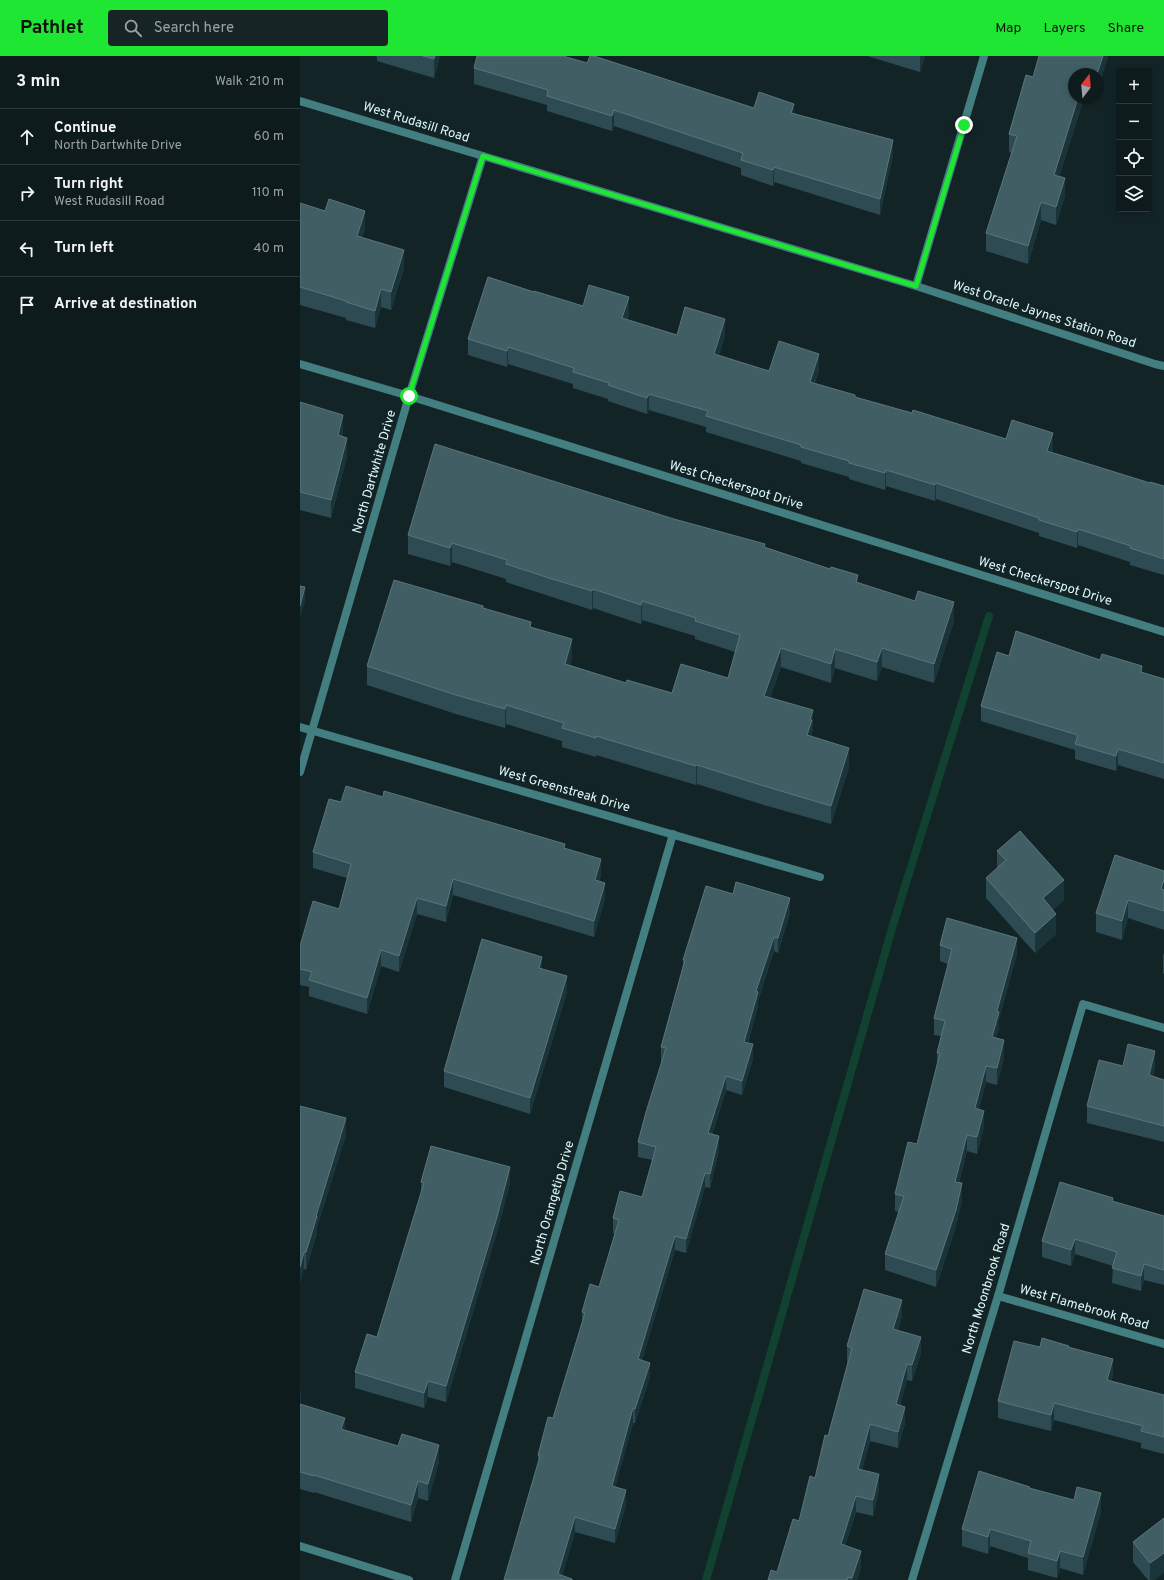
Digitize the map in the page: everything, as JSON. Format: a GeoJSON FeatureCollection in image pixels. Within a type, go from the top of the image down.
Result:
{"type":"FeatureCollection","features":[{"type":"Feature","properties":{"kind":"street"},"geometry":{"type":"LineString","coordinates":[[916,286],[984,56]]}},
{"type":"Feature","properties":{"kind":"street","name":"West Rudasill Road"},"geometry":{"type":"LineString","coordinates":[[300,101],[916,286]]}},
{"type":"Feature","properties":{"kind":"street","name":"North Dartwhite Drive"},"geometry":{"type":"LineString","coordinates":[[300,772],[409,396],[483,156]]}},
{"type":"Feature","properties":{"kind":"street","name":"West Oracle Jaynes Station Road"},"geometry":{"type":"LineString","coordinates":[[916,286],[1164,366]]}},
{"type":"Feature","properties":{"kind":"street","name":"West Checkerspot Drive"},"geometry":{"type":"LineString","coordinates":[[300,364],[409,396],[1164,632]]}},
{"type":"Feature","properties":{"kind":"street","name":"West Greenstreak Drive"},"geometry":{"type":"LineString","coordinates":[[300,727],[820,877]]}},
{"type":"Feature","properties":{"kind":"street","name":"North Orangetip Drive"},"geometry":{"type":"LineString","coordinates":[[455,1580],[673,834]]}},
{"type":"Feature","properties":{"kind":"street","name":"North Moonbrook Road"},"geometry":{"type":"LineString","coordinates":[[912,1580],[998,1296],[1083,1004],[1164,1028]]}},
{"type":"Feature","properties":{"kind":"street","name":"West Flamebrook Road"},"geometry":{"type":"LineString","coordinates":[[998,1296],[1164,1344]]}},
{"type":"Feature","properties":{"kind":"street"},"geometry":{"type":"LineString","coordinates":[[300,1546],[409,1580]]}},
{"type":"Feature","properties":{"kind":"building"},"geometry":{"type":"Polygon","coordinates":[[[423,56],[435,56],[434,59],[423,56]]]}},
{"type":"Feature","properties":{"kind":"building"},"geometry":{"type":"Polygon","coordinates":[[[477,56],[563,56],[587,63],[590,56],[594,56],[754,108],[759,92],[794,104],[791,113],[893,140],[880,199],[774,167],[773,170],[741,160],[743,153],[614,110],[612,116],[547,96],[548,90],[474,68],[477,56]]]}},
{"type":"Feature","properties":{"kind":"building"},"geometry":{"type":"Polygon","coordinates":[[[1039,56],[1103,56],[1099,68],[1068,68],[1068,104],[1076,104],[1054,175],[1065,178],[1056,207],[1041,202],[1028,246],[986,233],[1017,136],[1009,134],[1026,75],[1033,77],[1039,56]]]}},
{"type":"Feature","properties":{"kind":"building"},"geometry":{"type":"Polygon","coordinates":[[[329,199],[365,211],[357,236],[404,250],[391,292],[381,289],[375,311],[300,287],[300,203],[325,211],[329,199]]]}},
{"type":"Feature","properties":{"kind":"building"},"geometry":{"type":"Polygon","coordinates":[[[488,277],[583,306],[589,285],[629,297],[622,318],[677,335],[685,307],[725,319],[714,354],[769,371],[779,341],[819,354],[810,382],[855,395],[855,397],[912,413],[913,410],[1006,439],[1012,420],[1053,433],[1047,451],[1164,486],[1164,559],[1130,548],[1131,546],[1078,529],[1077,532],[1039,520],[1039,518],[936,483],[935,485],[886,470],[885,473],[849,463],[849,461],[801,447],[801,445],[706,416],[708,411],[649,394],[647,398],[608,385],[609,383],[573,372],[574,368],[508,347],[507,351],[468,339],[488,277]]]}},
{"type":"Feature","properties":{"kind":"building"},"geometry":{"type":"Polygon","coordinates":[[[300,402],[343,415],[338,435],[347,438],[331,500],[300,492],[300,402]]]}},
{"type":"Feature","properties":{"kind":"building"},"geometry":{"type":"Polygon","coordinates":[[[435,444],[674,519],[765,544],[764,547],[830,569],[831,567],[858,575],[856,582],[915,601],[918,591],[954,602],[934,664],[882,648],[877,662],[835,649],[831,664],[781,648],[764,696],[813,710],[810,720],[812,720],[807,735],[849,748],[831,806],[697,765],[696,766],[596,736],[596,738],[562,728],[564,723],[506,705],[505,709],[456,695],[367,666],[394,580],[483,606],[483,608],[531,622],[530,627],[572,639],[565,664],[626,683],[627,680],[672,693],[681,664],[728,678],[740,635],[695,621],[696,618],[642,601],[641,605],[593,589],[592,591],[552,579],[506,564],[507,560],[452,543],[450,548],[408,535],[435,444]]]}},
{"type":"Feature","properties":{"kind":"building"},"geometry":{"type":"Polygon","coordinates":[[[300,586],[305,587],[300,606],[300,586]]]}},
{"type":"Feature","properties":{"kind":"building"},"geometry":{"type":"Polygon","coordinates":[[[1016,631],[1100,660],[1102,654],[1142,666],[1141,672],[1164,679],[1164,763],[1118,749],[1116,756],[1075,744],[1078,735],[981,706],[997,652],[1009,656],[1016,631]]]}},
{"type":"Feature","properties":{"kind":"building"},"geometry":{"type":"Polygon","coordinates":[[[346,786],[383,797],[384,791],[565,844],[564,848],[601,859],[595,880],[605,883],[594,921],[453,879],[446,906],[417,898],[399,956],[381,950],[367,998],[309,980],[312,972],[300,969],[300,946],[313,901],[339,909],[351,864],[313,852],[329,799],[341,802],[346,786]]]}},
{"type":"Feature","properties":{"kind":"building"},"geometry":{"type":"Polygon","coordinates":[[[1020,831],[1064,880],[1043,898],[1056,914],[1035,933],[986,878],[1006,860],[997,851],[1020,831]]]}},
{"type":"Feature","properties":{"kind":"building"},"geometry":{"type":"Polygon","coordinates":[[[1115,855],[1164,871],[1164,880],[1161,889],[1164,890],[1164,911],[1128,900],[1122,921],[1096,913],[1115,855]]]}},
{"type":"Feature","properties":{"kind":"building"},"geometry":{"type":"Polygon","coordinates":[[[736,882],[790,898],[778,938],[774,937],[756,991],[758,992],[744,1042],[753,1044],[742,1081],[726,1076],[708,1133],[719,1136],[710,1174],[705,1173],[686,1239],[675,1236],[638,1359],[650,1363],[635,1409],[633,1408],[612,1486],[626,1490],[615,1529],[575,1517],[558,1574],[572,1580],[504,1580],[540,1456],[538,1455],[548,1417],[553,1418],[585,1313],[582,1312],[590,1284],[599,1287],[619,1220],[613,1218],[620,1191],[642,1197],[656,1147],[638,1142],[666,1048],[661,1047],[685,960],[683,960],[706,886],[733,894],[736,882]]]}},
{"type":"Feature","properties":{"kind":"building"},"geometry":{"type":"Polygon","coordinates":[[[947,918],[1017,938],[997,1011],[999,1012],[992,1037],[1004,1040],[997,1068],[986,1066],[975,1108],[984,1111],[977,1137],[967,1135],[955,1182],[962,1183],[956,1210],[936,1270],[885,1254],[904,1196],[895,1194],[908,1142],[917,1144],[940,1053],[937,1053],[945,1021],[934,1018],[952,949],[940,945],[947,918]]]}},
{"type":"Feature","properties":{"kind":"building"},"geometry":{"type":"Polygon","coordinates":[[[482,939],[542,957],[539,968],[567,976],[530,1098],[444,1071],[482,939]]]}},
{"type":"Feature","properties":{"kind":"building"},"geometry":{"type":"Polygon","coordinates":[[[1128,1044],[1155,1051],[1149,1075],[1164,1080],[1164,1126],[1087,1106],[1099,1060],[1123,1066],[1128,1044]]]}},
{"type":"Feature","properties":{"kind":"building"},"geometry":{"type":"Polygon","coordinates":[[[300,1106],[346,1118],[306,1252],[304,1252],[300,1267],[300,1106]]]}},
{"type":"Feature","properties":{"kind":"building"},"geometry":{"type":"Polygon","coordinates":[[[431,1146],[510,1167],[497,1217],[446,1386],[428,1381],[424,1393],[355,1372],[367,1334],[377,1337],[424,1183],[421,1182],[431,1146]]]}},
{"type":"Feature","properties":{"kind":"building"},"geometry":{"type":"Polygon","coordinates":[[[1060,1182],[1113,1198],[1112,1201],[1164,1216],[1164,1270],[1144,1264],[1141,1276],[1112,1268],[1117,1252],[1075,1239],[1071,1250],[1042,1241],[1060,1182]]]}},
{"type":"Feature","properties":{"kind":"building"},"geometry":{"type":"Polygon","coordinates":[[[864,1289],[902,1300],[893,1329],[921,1337],[912,1365],[907,1364],[896,1404],[905,1407],[898,1432],[870,1424],[858,1469],[879,1474],[873,1500],[856,1496],[841,1544],[861,1551],[852,1578],[848,1577],[847,1580],[768,1580],[771,1570],[777,1572],[793,1519],[799,1521],[810,1476],[815,1478],[825,1435],[828,1436],[852,1348],[847,1346],[864,1289]]]}},
{"type":"Feature","properties":{"kind":"building"},"geometry":{"type":"Polygon","coordinates":[[[1042,1338],[1069,1346],[1068,1347],[1113,1359],[1107,1380],[1164,1395],[1164,1437],[1141,1431],[1143,1426],[1054,1403],[1051,1415],[998,1401],[1014,1341],[1040,1347],[1042,1338]]]}},
{"type":"Feature","properties":{"kind":"building"},"geometry":{"type":"Polygon","coordinates":[[[300,1404],[345,1418],[341,1429],[398,1446],[402,1434],[439,1445],[428,1484],[418,1481],[411,1505],[300,1472],[300,1404]]]}},
{"type":"Feature","properties":{"kind":"building"},"geometry":{"type":"Polygon","coordinates":[[[979,1471],[1030,1487],[1029,1488],[1074,1500],[1077,1487],[1101,1493],[1083,1557],[1060,1551],[1057,1561],[1028,1553],[1031,1541],[990,1529],[988,1537],[962,1529],[979,1471]]]}},
{"type":"Feature","properties":{"kind":"building"},"geometry":{"type":"Polygon","coordinates":[[[1164,1518],[1164,1553],[1150,1563],[1133,1542],[1164,1518]]]}},
{"type":"Feature","properties":{"kind":"waterway"},"geometry":{"type":"LineString","coordinates":[[706,1580],[893,925],[989,616]]}},
{"type":"Feature","properties":{"kind":"route"},"geometry":{"type":"LineString","coordinates":[[409,396],[483,156],[916,286],[964,125]]}}]}
